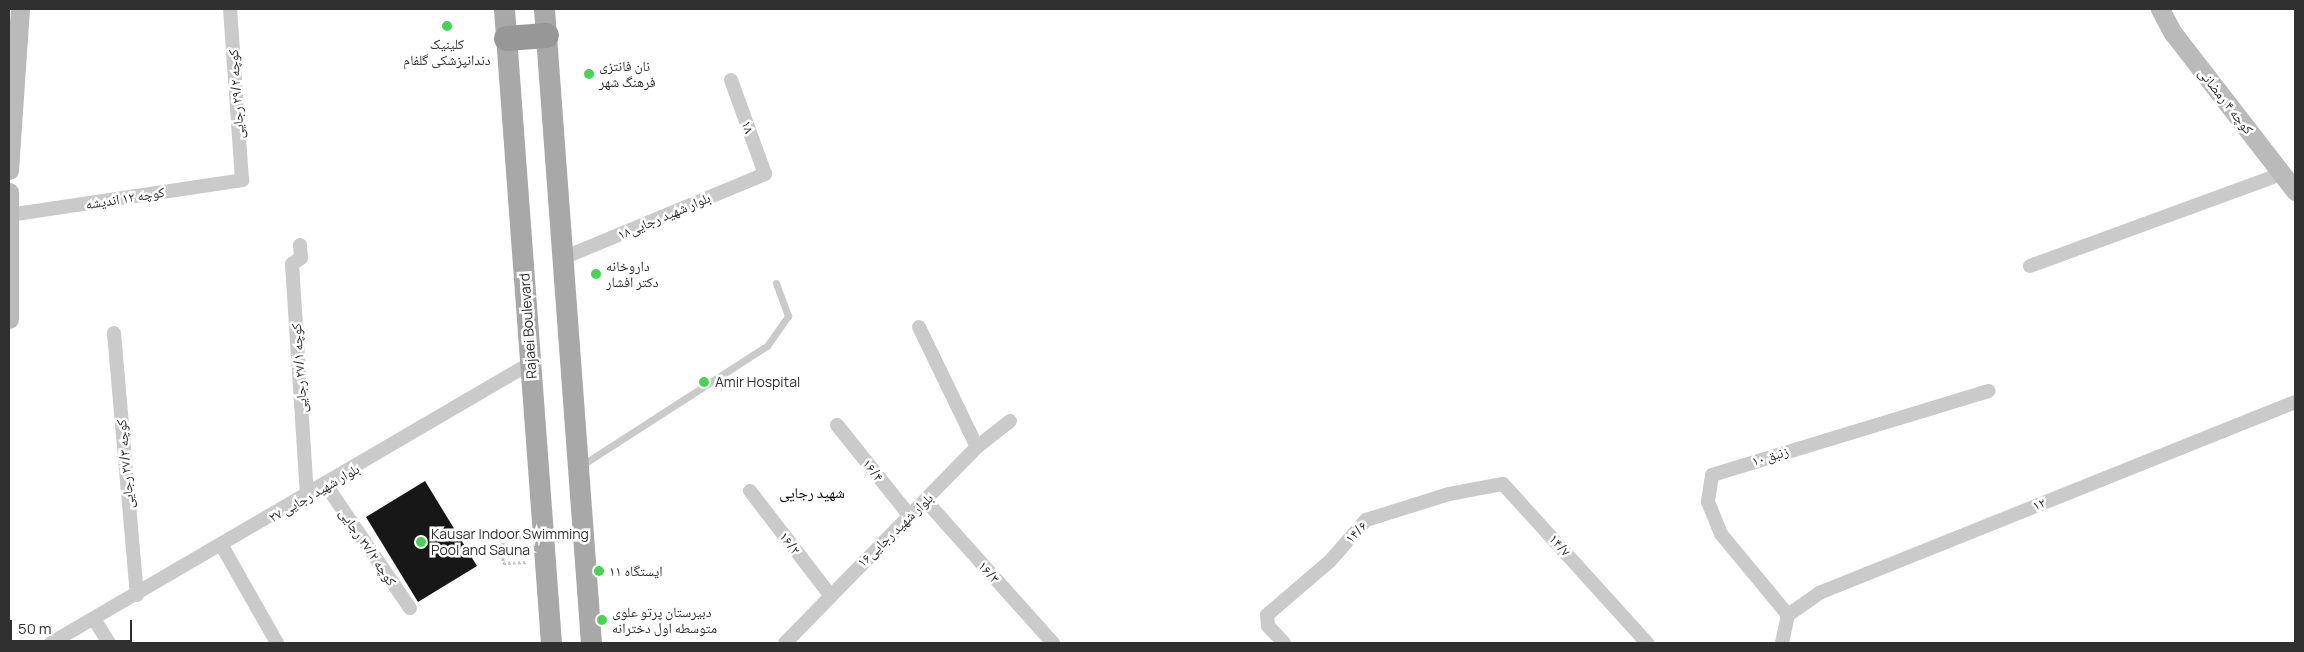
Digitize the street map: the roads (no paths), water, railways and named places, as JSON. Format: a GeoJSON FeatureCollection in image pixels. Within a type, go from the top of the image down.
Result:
{"type":"FeatureCollection","features":[{"type":"Feature","properties":{"kind":"highway"},"geometry":{"type":"LineString","coordinates":[[506,38],[546,35]]}},
{"type":"Feature","properties":{"kind":"main road","name":"Rajaei Boulevard"},"geometry":{"type":"LineString","coordinates":[[504,9],[551,643]]}},
{"type":"Feature","properties":{"kind":"main road"},"geometry":{"type":"LineString","coordinates":[[544,9],[591,643]]}},
{"type":"Feature","properties":{"kind":"street"},"geometry":{"type":"LineString","coordinates":[[9,170],[20,9]]}},
{"type":"Feature","properties":{"kind":"street","name":"کوچه ۲۹/۲ رجایی"},"geometry":{"type":"LineString","coordinates":[[230,9],[242,180]]}},
{"type":"Feature","properties":{"kind":"street","name":"کوچه ۴ رمضانی"},"geometry":{"type":"LineString","coordinates":[[2160,9],[2173,33],[2295,191]]}},
{"type":"Feature","properties":{"kind":"street","name":"۱۸"},"geometry":{"type":"LineString","coordinates":[[731,80],[765,174]]}},
{"type":"Feature","properties":{"kind":"street","name":"بلوار شهید رجایی۱۸"},"geometry":{"type":"LineString","coordinates":[[563,258],[765,174]]}},
{"type":"Feature","properties":{"kind":"street"},"geometry":{"type":"LineString","coordinates":[[2030,266],[2282,174]]}},
{"type":"Feature","properties":{"kind":"street","name":"کوچه ۱۲ اندیشه"},"geometry":{"type":"LineString","coordinates":[[10,215],[242,180]]}},
{"type":"Feature","properties":{"kind":"street"},"geometry":{"type":"LineString","coordinates":[[9,192],[9,319]]}},
{"type":"Feature","properties":{"kind":"street","name":"کوچه ۲۷/۱ رجایی"},"geometry":{"type":"LineString","coordinates":[[300,245],[301,258],[292,264],[307,497]]}},
{"type":"Feature","properties":{"kind":"street"},"geometry":{"type":"LineString","coordinates":[[919,327],[977,447]]}},
{"type":"Feature","properties":{"kind":"street","name":"کوچه ۲۷/۳ رجایی"},"geometry":{"type":"LineString","coordinates":[[114,333],[137,595]]}},
{"type":"Feature","properties":{"kind":"street","name":"۲۷ بلوار شهید رجایی"},"geometry":{"type":"LineString","coordinates":[[51,643],[307,497],[531,364]]}},
{"type":"Feature","properties":{"kind":"street","name":"زنبق ۱۰"},"geometry":{"type":"LineString","coordinates":[[1788,615],[1721,534],[1708,501],[1712,475],[1989,391]]}},
{"type":"Feature","properties":{"kind":"street","name":"۱۲"},"geometry":{"type":"LineString","coordinates":[[1788,615],[1819,593],[2295,402]]}},
{"type":"Feature","properties":{"kind":"street","name":"بلوار شهید رجایی۱۶"},"geometry":{"type":"LineString","coordinates":[[785,643],[908,515],[926,501],[977,447],[1010,421]]}},
{"type":"Feature","properties":{"kind":"street","name":"۱۶/۴"},"geometry":{"type":"LineString","coordinates":[[837,425],[908,515]]}},
{"type":"Feature","properties":{"kind":"street","name":"۱۴/۷"},"geometry":{"type":"LineString","coordinates":[[1503,484],[1648,643]]}},
{"type":"Feature","properties":{"kind":"street","name":"۱۴/۶"},"geometry":{"type":"LineString","coordinates":[[1284,643],[1268,626],[1267,615],[1330,561],[1366,520],[1449,494],[1503,484]]}},
{"type":"Feature","properties":{"kind":"street","name":"کوچه ۲۷/۲ رجایی"},"geometry":{"type":"LineString","coordinates":[[326,485],[410,608]]}},
{"type":"Feature","properties":{"kind":"street","name":"۱۶/۲"},"geometry":{"type":"LineString","coordinates":[[750,491],[830,595]]}},
{"type":"Feature","properties":{"kind":"street","name":"۱۶/۳"},"geometry":{"type":"LineString","coordinates":[[926,501],[1053,643]]}},
{"type":"Feature","properties":{"kind":"street"},"geometry":{"type":"LineString","coordinates":[[222,546],[277,643]]}},
{"type":"Feature","properties":{"kind":"street"},"geometry":{"type":"LineString","coordinates":[[1782,643],[1788,615]]}},
{"type":"Feature","properties":{"kind":"street"},"geometry":{"type":"LineString","coordinates":[[94,619],[109,643]]}},
{"type":"Feature","properties":{"kind":"lane"},"geometry":{"type":"LineString","coordinates":[[578,467],[767,346],[788,316],[776,283]]}},
{"type":"Feature","properties":{"kind":"place","name":"کلینیک دندانپزشکی گلفام"},"geometry":{"type":"Point","coordinates":[447,26]}},
{"type":"Feature","properties":{"kind":"place","name":"نان فانتزی فرهنگ شهر"},"geometry":{"type":"Point","coordinates":[589,74]}},
{"type":"Feature","properties":{"kind":"place","name":"داروخانه دکتر افشار"},"geometry":{"type":"Point","coordinates":[596,274]}},
{"type":"Feature","properties":{"kind":"place","name":"Amir Hospital"},"geometry":{"type":"Point","coordinates":[704,382]}},
{"type":"Feature","properties":{"kind":"place","name":"Kausar Indoor Swimming Pool and Sauna"},"geometry":{"type":"Point","coordinates":[421,542]}},
{"type":"Feature","properties":{"kind":"place","name":"ایستگاه ۱۱"},"geometry":{"type":"Point","coordinates":[599,571]}},
{"type":"Feature","properties":{"kind":"place","name":"دبیرستان پرتو علوی متوسطه اول دخترانه"},"geometry":{"type":"Point","coordinates":[602,620]}},
{"type":"Feature","properties":{"kind":"district","name":"شهید رجایی"},"geometry":{"type":"Point","coordinates":[812,493]}}]}
